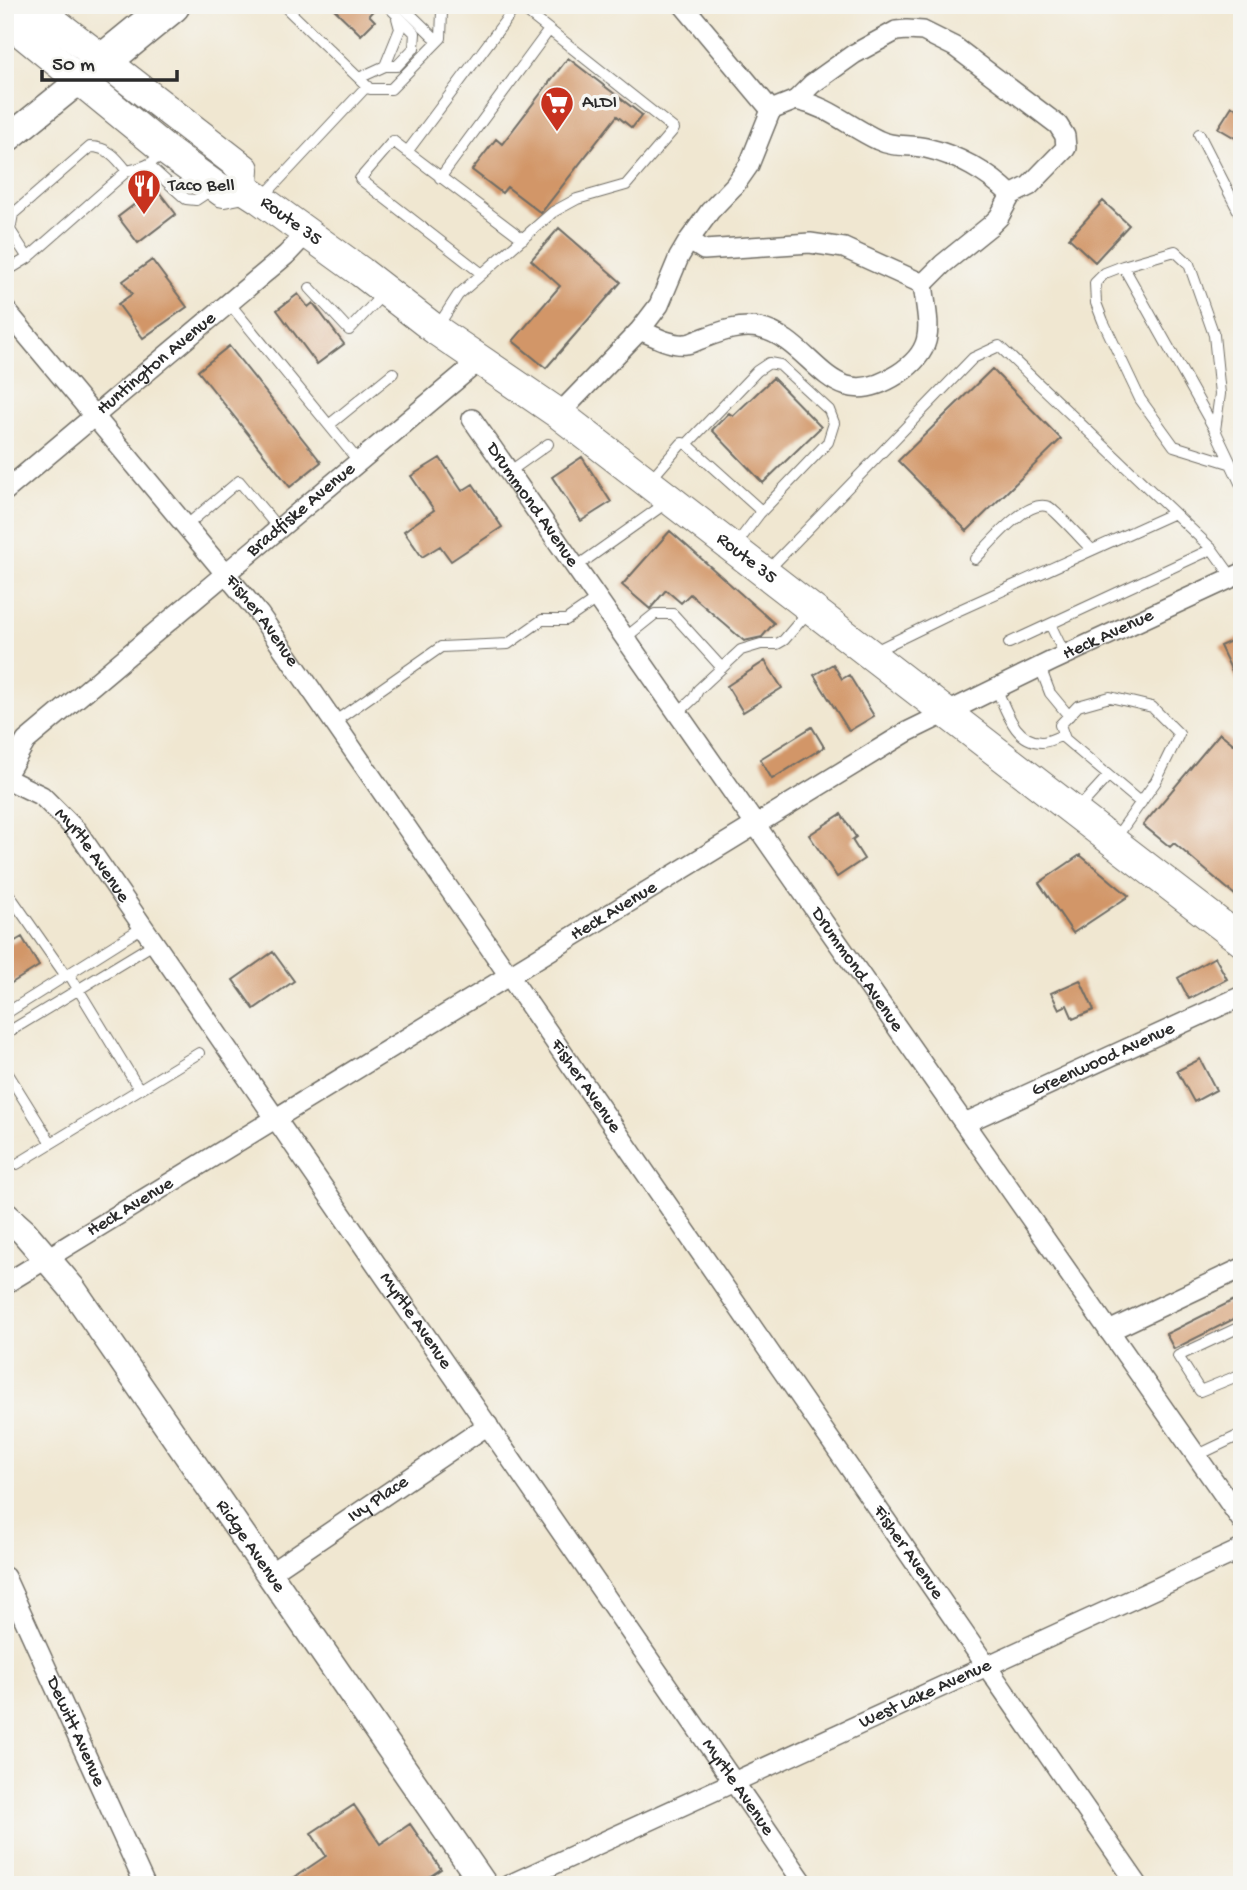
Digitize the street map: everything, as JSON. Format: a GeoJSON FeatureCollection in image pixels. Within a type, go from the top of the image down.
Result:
{"type":"FeatureCollection","features":[{"type":"Feature","properties":{"kind":"highway"},"geometry":{"type":"LineString","coordinates":[[92,71],[165,7]]}},
{"type":"Feature","properties":{"kind":"main road","name":"Route 35"},"geometry":{"type":"LineString","coordinates":[[32,5],[92,71],[156,157],[240,191],[306,233],[436,330],[559,414],[1242,941]]}},
{"type":"Feature","properties":{"kind":"main road","name":"Route 35"},"geometry":{"type":"LineString","coordinates":[[5,19],[92,71],[244,169],[240,191]]}},
{"type":"Feature","properties":{"kind":"street"},"geometry":{"type":"LineString","coordinates":[[683,5],[771,110]]}},
{"type":"Feature","properties":{"kind":"street"},"geometry":{"type":"LineString","coordinates":[[559,414],[640,330],[659,305],[689,240],[709,211],[727,195],[749,165],[771,110],[796,100],[831,69],[895,31],[923,31],[940,37],[1058,125],[1065,136],[1066,148],[1029,186],[1011,195],[999,217],[990,226],[923,284]]}},
{"type":"Feature","properties":{"kind":"street"},"geometry":{"type":"LineString","coordinates":[[5,141],[92,71]]}},
{"type":"Feature","properties":{"kind":"street"},"geometry":{"type":"LineString","coordinates":[[796,100],[829,110],[890,145],[924,147],[953,157],[1002,186],[1011,195]]}},
{"type":"Feature","properties":{"kind":"street","name":"Huntington Avenue"},"geometry":{"type":"LineString","coordinates":[[5,491],[286,255],[306,233]]}},
{"type":"Feature","properties":{"kind":"street"},"geometry":{"type":"LineString","coordinates":[[689,240],[704,250],[810,243],[844,248],[923,284]]}},
{"type":"Feature","properties":{"kind":"street"},"geometry":{"type":"LineString","coordinates":[[640,330],[664,340],[686,344],[726,330],[761,328],[778,336],[836,382],[850,388],[859,388],[894,377],[922,354],[928,326],[923,284]]}},
{"type":"Feature","properties":{"kind":"street","name":"Fisher Avenue"},"geometry":{"type":"LineString","coordinates":[[5,309],[259,614],[1138,1885]]}},
{"type":"Feature","properties":{"kind":"street","name":"Bradfiske Avenue"},"geometry":{"type":"LineString","coordinates":[[5,778],[26,741],[480,360]]}},
{"type":"Feature","properties":{"kind":"street","name":"Drummond Avenue"},"geometry":{"type":"LineString","coordinates":[[472,419],[1242,1521]]}},
{"type":"Feature","properties":{"kind":"street","name":"Heck Avenue"},"geometry":{"type":"LineString","coordinates":[[5,1284],[906,732],[1237,575]]}},
{"type":"Feature","properties":{"kind":"street","name":"Myrtle Avenue"},"geometry":{"type":"LineString","coordinates":[[5,778],[42,796],[77,831],[805,1885]]}},
{"type":"Feature","properties":{"kind":"street","name":"Greenwood Avenue"},"geometry":{"type":"LineString","coordinates":[[965,1123],[1242,996]]}},
{"type":"Feature","properties":{"kind":"street","name":"Ridge Avenue"},"geometry":{"type":"LineString","coordinates":[[5,1215],[80,1299],[484,1885]]}},
{"type":"Feature","properties":{"kind":"street"},"geometry":{"type":"LineString","coordinates":[[1109,1331],[1242,1268]]}},
{"type":"Feature","properties":{"kind":"street","name":"Ivy Place"},"geometry":{"type":"LineString","coordinates":[[270,1573],[488,1424]]}},
{"type":"Feature","properties":{"kind":"street","name":"West Lake Avenue"},"geometry":{"type":"LineString","coordinates":[[509,1885],[1242,1549]]}},
{"type":"Feature","properties":{"kind":"street","name":"Dewitt Avenue"},"geometry":{"type":"LineString","coordinates":[[5,1577],[145,1885]]}},
{"type":"Feature","properties":{"kind":"lane"},"geometry":{"type":"LineString","coordinates":[[283,5],[370,89],[391,89],[441,38],[442,12],[439,5]]}},
{"type":"Feature","properties":{"kind":"lane"},"geometry":{"type":"LineString","coordinates":[[387,5],[399,10],[438,41]]}},
{"type":"Feature","properties":{"kind":"lane"},"geometry":{"type":"LineString","coordinates":[[407,152],[517,5],[674,129],[626,185],[577,199],[553,212],[458,295],[436,330]]}},
{"type":"Feature","properties":{"kind":"lane"},"geometry":{"type":"LineString","coordinates":[[359,78],[385,66],[397,66],[414,48],[415,33],[399,10]]}},
{"type":"Feature","properties":{"kind":"lane"},"geometry":{"type":"LineString","coordinates":[[385,66],[400,29],[399,10]]}},
{"type":"Feature","properties":{"kind":"lane"},"geometry":{"type":"LineString","coordinates":[[440,178],[549,30]]}},
{"type":"Feature","properties":{"kind":"lane"},"geometry":{"type":"LineString","coordinates":[[240,191],[367,86]]}},
{"type":"Feature","properties":{"kind":"lane"},"geometry":{"type":"LineString","coordinates":[[1199,134],[1242,218]]}},
{"type":"Feature","properties":{"kind":"lane"},"geometry":{"type":"LineString","coordinates":[[481,273],[360,179],[393,141],[523,239]]}},
{"type":"Feature","properties":{"kind":"lane"},"geometry":{"type":"LineString","coordinates":[[28,258],[9,230],[13,214],[90,147],[103,147],[117,158],[127,171]]}},
{"type":"Feature","properties":{"kind":"lane"},"geometry":{"type":"LineString","coordinates":[[5,272],[28,258],[127,171],[156,157]]}},
{"type":"Feature","properties":{"kind":"lane"},"geometry":{"type":"LineString","coordinates":[[1215,430],[1220,394],[1214,335],[1189,264],[1175,251],[1105,273],[1095,283],[1096,303],[1140,399],[1174,446],[1229,463]]}},
{"type":"Feature","properties":{"kind":"lane"},"geometry":{"type":"LineString","coordinates":[[1123,266],[1215,430],[1242,488]]}},
{"type":"Feature","properties":{"kind":"lane"},"geometry":{"type":"LineString","coordinates":[[310,288],[349,330],[386,291]]}},
{"type":"Feature","properties":{"kind":"lane"},"geometry":{"type":"LineString","coordinates":[[229,303],[359,462]]}},
{"type":"Feature","properties":{"kind":"lane"},"geometry":{"type":"LineString","coordinates":[[764,573],[973,358],[999,346],[1237,575]]}},
{"type":"Feature","properties":{"kind":"lane"},"geometry":{"type":"LineString","coordinates":[[687,444],[757,371],[769,363],[780,365],[829,410],[834,423],[828,442],[760,513],[733,550]]}},
{"type":"Feature","properties":{"kind":"lane"},"geometry":{"type":"LineString","coordinates":[[329,425],[393,373]]}},
{"type":"Feature","properties":{"kind":"lane"},"geometry":{"type":"LineString","coordinates":[[576,566],[658,492],[681,443],[687,444],[758,508],[760,513]]}},
{"type":"Feature","properties":{"kind":"lane"},"geometry":{"type":"LineString","coordinates":[[509,472],[548,444]]}},
{"type":"Feature","properties":{"kind":"lane"},"geometry":{"type":"LineString","coordinates":[[187,525],[239,481],[279,529]]}},
{"type":"Feature","properties":{"kind":"lane"},"geometry":{"type":"LineString","coordinates":[[975,559],[1023,512],[1036,506],[1049,507],[1092,550]]}},
{"type":"Feature","properties":{"kind":"lane"},"geometry":{"type":"LineString","coordinates":[[869,654],[1174,513]]}},
{"type":"Feature","properties":{"kind":"lane"},"geometry":{"type":"LineString","coordinates":[[1009,643],[1212,549]]}},
{"type":"Feature","properties":{"kind":"lane"},"geometry":{"type":"LineString","coordinates":[[334,722],[442,648],[508,644],[542,620],[566,620],[598,598]]}},
{"type":"Feature","properties":{"kind":"lane"},"geometry":{"type":"LineString","coordinates":[[678,713],[741,650],[761,644],[777,644],[784,640],[811,609]]}},
{"type":"Feature","properties":{"kind":"lane"},"geometry":{"type":"LineString","coordinates":[[625,638],[655,614],[673,614],[722,668]]}},
{"type":"Feature","properties":{"kind":"lane"},"geometry":{"type":"LineString","coordinates":[[1050,624],[1065,655]]}},
{"type":"Feature","properties":{"kind":"lane"},"geometry":{"type":"LineString","coordinates":[[1040,667],[1050,693],[1069,716]]}},
{"type":"Feature","properties":{"kind":"lane"},"geometry":{"type":"LineString","coordinates":[[996,688],[1013,725],[1023,738],[1043,743],[1063,734]]}},
{"type":"Feature","properties":{"kind":"lane"},"geometry":{"type":"LineString","coordinates":[[1113,842],[1141,803],[1156,781],[1179,734],[1152,707],[1111,697],[1078,706],[1060,725],[1065,739],[1141,803]]}},
{"type":"Feature","properties":{"kind":"lane"},"geometry":{"type":"LineString","coordinates":[[1074,813],[1108,776]]}},
{"type":"Feature","properties":{"kind":"lane"},"geometry":{"type":"LineString","coordinates":[[5,893],[8,893],[78,989],[139,1089]]}},
{"type":"Feature","properties":{"kind":"lane"},"geometry":{"type":"LineString","coordinates":[[5,1014],[143,927]]}},
{"type":"Feature","properties":{"kind":"lane"},"geometry":{"type":"LineString","coordinates":[[5,1034],[155,943]]}},
{"type":"Feature","properties":{"kind":"lane"},"geometry":{"type":"LineString","coordinates":[[17,1164],[199,1053]]}},
{"type":"Feature","properties":{"kind":"lane"},"geometry":{"type":"LineString","coordinates":[[5,1069],[51,1143]]}},
{"type":"Feature","properties":{"kind":"lane"},"geometry":{"type":"LineString","coordinates":[[1242,1326],[1178,1356],[1200,1391],[1242,1374]]}},
{"type":"Feature","properties":{"kind":"lane"},"geometry":{"type":"LineString","coordinates":[[1196,1455],[1242,1434]]}},
{"type":"Feature","properties":{"kind":"building"},"geometry":{"type":"Polygon","coordinates":[[[330,5],[378,5],[369,15],[375,21],[361,35],[330,5]]]}},
{"type":"Feature","properties":{"kind":"building","name":"ALDI"},"geometry":{"type":"Polygon","coordinates":[[[568,58],[642,115],[632,128],[617,116],[541,213],[507,187],[502,193],[472,170],[496,139],[502,144],[568,58]]]}},
{"type":"Feature","properties":{"kind":"building"},"geometry":{"type":"Polygon","coordinates":[[[1232,106],[1242,112],[1242,142],[1218,128],[1232,106]]]}},
{"type":"Feature","properties":{"kind":"building"},"geometry":{"type":"Polygon","coordinates":[[[156,188],[176,214],[138,243],[118,217],[156,188]]]}},
{"type":"Feature","properties":{"kind":"building"},"geometry":{"type":"Polygon","coordinates":[[[1103,201],[1129,225],[1095,262],[1069,238],[1103,201]]]}},
{"type":"Feature","properties":{"kind":"building"},"geometry":{"type":"Polygon","coordinates":[[[559,228],[621,282],[546,368],[513,341],[560,286],[531,260],[559,228]]]}},
{"type":"Feature","properties":{"kind":"building"},"geometry":{"type":"Polygon","coordinates":[[[152,260],[187,307],[143,338],[118,304],[132,294],[123,281],[152,260]]]}},
{"type":"Feature","properties":{"kind":"building"},"geometry":{"type":"Polygon","coordinates":[[[298,294],[308,307],[313,303],[344,344],[317,364],[277,310],[298,294]]]}},
{"type":"Feature","properties":{"kind":"building"},"geometry":{"type":"Polygon","coordinates":[[[229,346],[321,462],[290,487],[198,371],[229,346]]]}},
{"type":"Feature","properties":{"kind":"building"},"geometry":{"type":"Polygon","coordinates":[[[992,369],[1061,439],[967,531],[898,461],[992,369]]]}},
{"type":"Feature","properties":{"kind":"building"},"geometry":{"type":"Polygon","coordinates":[[[773,378],[821,427],[763,483],[712,430],[729,413],[733,416],[773,378]]]}},
{"type":"Feature","properties":{"kind":"building"},"geometry":{"type":"Polygon","coordinates":[[[582,457],[611,502],[581,521],[552,477],[582,457]]]}},
{"type":"Feature","properties":{"kind":"building"},"geometry":{"type":"Polygon","coordinates":[[[440,458],[462,491],[473,484],[502,527],[451,561],[440,546],[422,557],[404,531],[434,510],[411,476],[440,458]]]}},
{"type":"Feature","properties":{"kind":"building"},"geometry":{"type":"Polygon","coordinates":[[[670,531],[774,623],[762,637],[744,641],[690,594],[681,603],[666,590],[650,609],[622,585],[670,531]]]}},
{"type":"Feature","properties":{"kind":"building"},"geometry":{"type":"Polygon","coordinates":[[[1242,636],[1242,692],[1220,646],[1242,636]]]}},
{"type":"Feature","properties":{"kind":"building"},"geometry":{"type":"Polygon","coordinates":[[[765,661],[782,688],[743,712],[727,686],[765,661]]]}},
{"type":"Feature","properties":{"kind":"building"},"geometry":{"type":"Polygon","coordinates":[[[833,664],[842,679],[849,675],[874,716],[849,731],[814,675],[833,664]]]}},
{"type":"Feature","properties":{"kind":"building"},"geometry":{"type":"Polygon","coordinates":[[[812,727],[824,747],[772,779],[760,759],[812,727]]]}},
{"type":"Feature","properties":{"kind":"building"},"geometry":{"type":"Polygon","coordinates":[[[1220,733],[1242,751],[1242,901],[1174,843],[1170,847],[1143,825],[1220,733]]]}},
{"type":"Feature","properties":{"kind":"building"},"geometry":{"type":"Polygon","coordinates":[[[841,814],[856,837],[852,840],[864,859],[837,877],[809,835],[841,814]]]}},
{"type":"Feature","properties":{"kind":"building"},"geometry":{"type":"Polygon","coordinates":[[[1080,855],[1129,896],[1073,933],[1039,883],[1080,855]]]}},
{"type":"Feature","properties":{"kind":"building"},"geometry":{"type":"Polygon","coordinates":[[[22,937],[39,966],[5,987],[5,947],[22,937]]]}},
{"type":"Feature","properties":{"kind":"building"},"geometry":{"type":"Polygon","coordinates":[[[273,952],[294,981],[254,1009],[233,980],[273,952]]]}},
{"type":"Feature","properties":{"kind":"building"},"geometry":{"type":"Polygon","coordinates":[[[1215,957],[1227,979],[1189,999],[1178,978],[1215,957]]]}},
{"type":"Feature","properties":{"kind":"building"},"geometry":{"type":"Polygon","coordinates":[[[1080,980],[1094,1010],[1073,1019],[1067,1005],[1059,1009],[1051,993],[1080,980]]]}},
{"type":"Feature","properties":{"kind":"building"},"geometry":{"type":"Polygon","coordinates":[[[1200,1059],[1216,1090],[1194,1102],[1177,1071],[1200,1059]]]}},
{"type":"Feature","properties":{"kind":"building"},"geometry":{"type":"Polygon","coordinates":[[[1242,1296],[1242,1315],[1174,1349],[1166,1334],[1242,1296]]]}},
{"type":"Feature","properties":{"kind":"building"},"geometry":{"type":"Polygon","coordinates":[[[354,1805],[380,1844],[410,1824],[441,1869],[417,1885],[283,1885],[326,1856],[311,1833],[354,1805]]]}},
{"type":"Feature","properties":{"kind":"place","name":"ALDI"},"geometry":{"type":"Point","coordinates":[557,133]}},
{"type":"Feature","properties":{"kind":"place","name":"Taco Bell"},"geometry":{"type":"Point","coordinates":[144,216]}}]}
